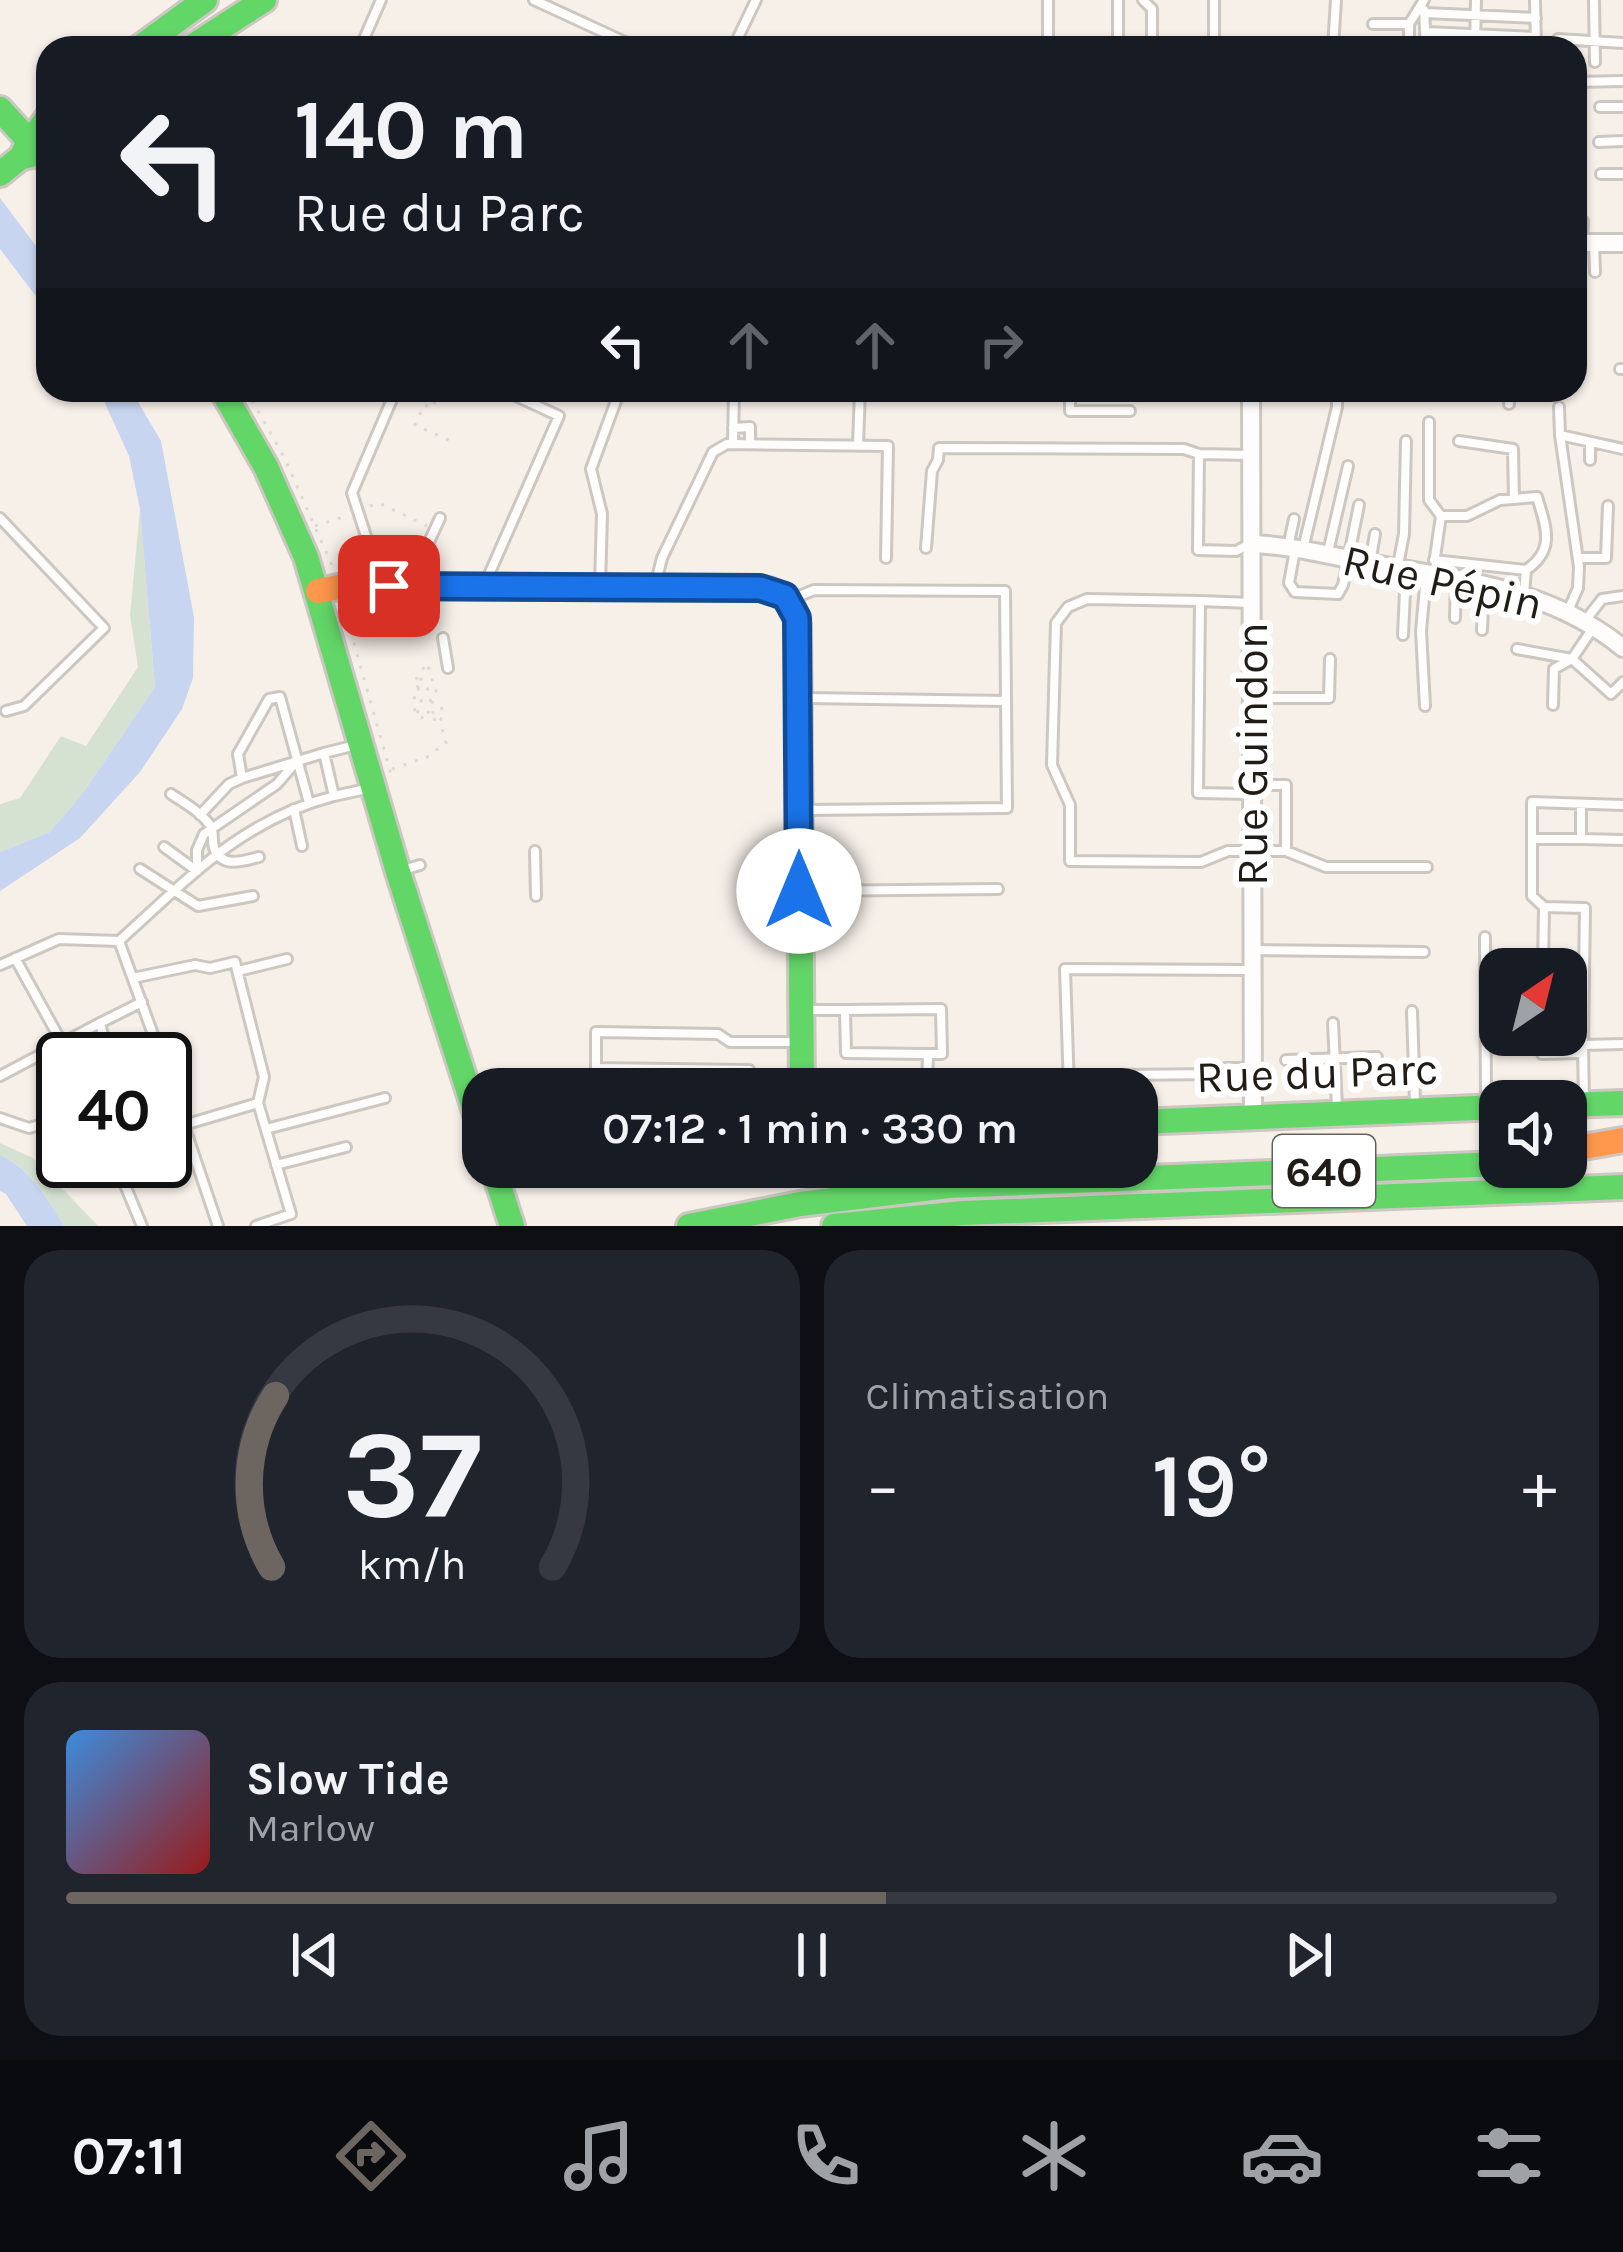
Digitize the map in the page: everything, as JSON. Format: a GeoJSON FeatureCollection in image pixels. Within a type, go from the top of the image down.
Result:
{"type":"FeatureCollection","features":[{"type":"Feature","properties":{"kind":"main road"},"geometry":{"type":"LineString","coordinates":[[156,36],[205,0]]}},
{"type":"Feature","properties":{"kind":"main road"},"geometry":{"type":"LineString","coordinates":[[208,36],[264,0]]}},
{"type":"Feature","properties":{"kind":"main road"},"geometry":{"type":"LineString","coordinates":[[0,110],[31,156]]}},
{"type":"Feature","properties":{"kind":"main road"},"geometry":{"type":"LineString","coordinates":[[229,402],[281,498],[318,591],[361,743],[385,779],[464,1068]]}},
{"type":"Feature","properties":{"kind":"main road"},"geometry":{"type":"LineString","coordinates":[[318,591],[339,586],[760,588],[790,601],[797,618],[801,1068]]}},
{"type":"Feature","properties":{"kind":"main road"},"geometry":{"type":"LineString","coordinates":[[1587,1104],[1623,1103]]}},
{"type":"Feature","properties":{"kind":"main road","name":"Rue du Parc"},"geometry":{"type":"LineString","coordinates":[[1158,1121],[1479,1108]]}},
{"type":"Feature","properties":{"kind":"main road"},"geometry":{"type":"LineString","coordinates":[[1587,1146],[1623,1140]]}},
{"type":"Feature","properties":{"kind":"main road"},"geometry":{"type":"LineString","coordinates":[[1587,1161],[1623,1160]]}},
{"type":"Feature","properties":{"kind":"main road","name":"640"},"geometry":{"type":"LineString","coordinates":[[689,1226],[800,1204],[928,1188],[1479,1164]]}},
{"type":"Feature","properties":{"kind":"main road","name":"640"},"geometry":{"type":"LineString","coordinates":[[834,1226],[963,1213],[1623,1187]]}},
{"type":"Feature","properties":{"kind":"main road"},"geometry":{"type":"LineString","coordinates":[[500,1188],[512,1226]]}},
{"type":"Feature","properties":{"kind":"main road"},"geometry":{"type":"LineString","coordinates":[[1476,1193],[1623,1203]]}},
{"type":"Feature","properties":{"kind":"street"},"geometry":{"type":"LineString","coordinates":[[1587,243],[1623,243]]}},
{"type":"Feature","properties":{"kind":"street","name":"Rue Guindon"},"geometry":{"type":"LineString","coordinates":[[1251,402],[1253,1117]]}},
{"type":"Feature","properties":{"kind":"street","name":"Rue Pépin"},"geometry":{"type":"LineString","coordinates":[[1251,544],[1402,569],[1431,568],[1456,579],[1524,593],[1568,610],[1623,648]]}},
{"type":"Feature","properties":{"kind":"lane"},"geometry":{"type":"LineString","coordinates":[[364,36],[381,0]]}},
{"type":"Feature","properties":{"kind":"lane"},"geometry":{"type":"LineString","coordinates":[[534,0],[612,36]]}},
{"type":"Feature","properties":{"kind":"lane"},"geometry":{"type":"LineString","coordinates":[[739,36],[756,0]]}},
{"type":"Feature","properties":{"kind":"lane"},"geometry":{"type":"LineString","coordinates":[[1048,0],[1048,36]]}},
{"type":"Feature","properties":{"kind":"lane"},"geometry":{"type":"LineString","coordinates":[[1118,0],[1118,36]]}},
{"type":"Feature","properties":{"kind":"lane"},"geometry":{"type":"LineString","coordinates":[[1142,0],[1152,9],[1152,36]]}},
{"type":"Feature","properties":{"kind":"lane"},"geometry":{"type":"LineString","coordinates":[[1214,0],[1214,36]]}},
{"type":"Feature","properties":{"kind":"lane"},"geometry":{"type":"LineString","coordinates":[[1334,36],[1336,0]]}},
{"type":"Feature","properties":{"kind":"lane"},"geometry":{"type":"LineString","coordinates":[[1475,35],[1476,0]]}},
{"type":"Feature","properties":{"kind":"lane"},"geometry":{"type":"LineString","coordinates":[[1535,0],[1536,36]]}},
{"type":"Feature","properties":{"kind":"lane"},"geometry":{"type":"LineString","coordinates":[[1594,0],[1595,62]]}},
{"type":"Feature","properties":{"kind":"lane"},"geometry":{"type":"LineString","coordinates":[[1424,5],[1476,15],[1536,18]]}},
{"type":"Feature","properties":{"kind":"lane"},"geometry":{"type":"LineString","coordinates":[[1409,36],[1409,24],[1424,5]]}},
{"type":"Feature","properties":{"kind":"lane"},"geometry":{"type":"LineString","coordinates":[[1424,5],[1426,36]]}},
{"type":"Feature","properties":{"kind":"lane"},"geometry":{"type":"LineString","coordinates":[[1373,24],[1409,24]]}},
{"type":"Feature","properties":{"kind":"lane"},"geometry":{"type":"LineString","coordinates":[[1426,32],[1483,36]]}},
{"type":"Feature","properties":{"kind":"lane"},"geometry":{"type":"LineString","coordinates":[[1587,41],[1623,43]]}},
{"type":"Feature","properties":{"kind":"lane"},"geometry":{"type":"LineString","coordinates":[[1587,82],[1623,81]]}},
{"type":"Feature","properties":{"kind":"lane"},"geometry":{"type":"LineString","coordinates":[[1600,107],[1623,107]]}},
{"type":"Feature","properties":{"kind":"lane"},"geometry":{"type":"LineString","coordinates":[[1599,142],[1623,141]]}},
{"type":"Feature","properties":{"kind":"lane"},"geometry":{"type":"LineString","coordinates":[[1601,174],[1623,174]]}},
{"type":"Feature","properties":{"kind":"lane"},"geometry":{"type":"LineString","coordinates":[[1587,252],[1594,272]]}},
{"type":"Feature","properties":{"kind":"lane"},"geometry":{"type":"LineString","coordinates":[[382,586],[352,493],[391,402]]}},
{"type":"Feature","properties":{"kind":"lane"},"geometry":{"type":"LineString","coordinates":[[488,587],[491,566],[559,416],[529,402]]}},
{"type":"Feature","properties":{"kind":"lane"},"geometry":{"type":"LineString","coordinates":[[600,587],[602,514],[591,469],[616,402]]}},
{"type":"Feature","properties":{"kind":"lane"},"geometry":{"type":"LineString","coordinates":[[734,402],[734,444]]}},
{"type":"Feature","properties":{"kind":"lane"},"geometry":{"type":"LineString","coordinates":[[858,445],[860,402]]}},
{"type":"Feature","properties":{"kind":"lane"},"geometry":{"type":"LineString","coordinates":[[1070,402],[1070,411],[1130,411]]}},
{"type":"Feature","properties":{"kind":"lane"},"geometry":{"type":"LineString","coordinates":[[1337,402],[1295,549],[1289,583],[1300,593],[1338,594],[1359,506]]}},
{"type":"Feature","properties":{"kind":"lane"},"geometry":{"type":"LineString","coordinates":[[1559,407],[1579,583],[1568,610]]}},
{"type":"Feature","properties":{"kind":"lane"},"geometry":{"type":"LineString","coordinates":[[1425,706],[1421,632],[1441,516],[1429,500],[1429,422]]}},
{"type":"Feature","properties":{"kind":"lane"},"geometry":{"type":"LineString","coordinates":[[733,428],[750,427],[750,444]]}},
{"type":"Feature","properties":{"kind":"lane"},"geometry":{"type":"LineString","coordinates":[[1560,435],[1623,449]]}},
{"type":"Feature","properties":{"kind":"lane"},"geometry":{"type":"LineString","coordinates":[[1402,635],[1406,441]]}},
{"type":"Feature","properties":{"kind":"lane"},"geometry":{"type":"LineString","coordinates":[[1459,441],[1513,449],[1514,499]]}},
{"type":"Feature","properties":{"kind":"lane"},"geometry":{"type":"LineString","coordinates":[[1590,442],[1590,460]]}},
{"type":"Feature","properties":{"kind":"lane"},"geometry":{"type":"LineString","coordinates":[[655,587],[662,558],[712,452],[734,444],[888,446],[886,558]]}},
{"type":"Feature","properties":{"kind":"lane"},"geometry":{"type":"LineString","coordinates":[[926,548],[932,471],[939,448],[1184,449],[1199,454],[1251,455]]}},
{"type":"Feature","properties":{"kind":"lane"},"geometry":{"type":"LineString","coordinates":[[1199,454],[1198,550],[1236,551],[1251,544]]}},
{"type":"Feature","properties":{"kind":"lane"},"geometry":{"type":"LineString","coordinates":[[1328,555],[1348,466]]}},
{"type":"Feature","properties":{"kind":"lane"},"geometry":{"type":"LineString","coordinates":[[1431,568],[1526,570],[1545,554],[1546,530],[1537,497],[1500,500],[1467,516],[1441,516]]}},
{"type":"Feature","properties":{"kind":"lane"},"geometry":{"type":"LineString","coordinates":[[1577,558],[1606,558],[1608,506]]}},
{"type":"Feature","properties":{"kind":"lane"},"geometry":{"type":"LineString","coordinates":[[0,518],[104,628],[25,706],[2,711]]}},
{"type":"Feature","properties":{"kind":"lane"},"geometry":{"type":"LineString","coordinates":[[418,586],[422,557],[440,518]]}},
{"type":"Feature","properties":{"kind":"lane"},"geometry":{"type":"LineString","coordinates":[[1294,519],[1295,549]]}},
{"type":"Feature","properties":{"kind":"lane"},"geometry":{"type":"LineString","coordinates":[[1370,563],[1375,534]]}},
{"type":"Feature","properties":{"kind":"lane"},"geometry":{"type":"LineString","coordinates":[[1524,593],[1526,570]]}},
{"type":"Feature","properties":{"kind":"lane"},"geometry":{"type":"LineString","coordinates":[[1455,618],[1456,579]]}},
{"type":"Feature","properties":{"kind":"lane"},"geometry":{"type":"LineString","coordinates":[[1482,629],[1484,585]]}},
{"type":"Feature","properties":{"kind":"lane"},"geometry":{"type":"LineString","coordinates":[[790,601],[814,590],[1005,591],[1006,808],[799,810]]}},
{"type":"Feature","properties":{"kind":"lane"},"geometry":{"type":"LineString","coordinates":[[1553,705],[1554,669],[1572,659],[1602,599],[1623,596]]}},
{"type":"Feature","properties":{"kind":"lane"},"geometry":{"type":"LineString","coordinates":[[1251,603],[1087,599],[1068,607],[1056,623],[1052,765],[1070,806],[1070,861],[1201,862],[1228,850],[1252,850],[1286,851],[1326,867],[1427,866]]}},
{"type":"Feature","properties":{"kind":"lane"},"geometry":{"type":"LineString","coordinates":[[1200,601],[1198,793],[1286,785],[1286,851]]}},
{"type":"Feature","properties":{"kind":"lane"},"geometry":{"type":"LineString","coordinates":[[443,638],[448,668]]}},
{"type":"Feature","properties":{"kind":"lane"},"geometry":{"type":"LineString","coordinates":[[1516,649],[1572,659],[1611,694],[1623,682]]}},
{"type":"Feature","properties":{"kind":"lane"},"geometry":{"type":"LineString","coordinates":[[1251,698],[1329,698],[1330,659]]}},
{"type":"Feature","properties":{"kind":"lane"},"geometry":{"type":"LineString","coordinates":[[798,695],[809,699],[1006,701]]}},
{"type":"Feature","properties":{"kind":"lane"},"geometry":{"type":"LineString","coordinates":[[242,778],[238,754],[269,699],[280,697],[309,803]]}},
{"type":"Feature","properties":{"kind":"lane"},"geometry":{"type":"LineString","coordinates":[[200,814],[229,784],[242,778],[361,743]]}},
{"type":"Feature","properties":{"kind":"lane"},"geometry":{"type":"LineString","coordinates":[[324,753],[334,796]]}},
{"type":"Feature","properties":{"kind":"lane"},"geometry":{"type":"LineString","coordinates":[[197,871],[197,850],[211,827],[277,784],[298,760]]}},
{"type":"Feature","properties":{"kind":"lane"},"geometry":{"type":"LineString","coordinates":[[0,965],[58,939],[119,941],[227,843],[294,809],[385,779]]}},
{"type":"Feature","properties":{"kind":"lane"},"geometry":{"type":"LineString","coordinates":[[171,794],[211,827],[217,853],[234,863],[259,857]]}},
{"type":"Feature","properties":{"kind":"lane"},"geometry":{"type":"LineString","coordinates":[[1584,948],[1585,908],[1544,908],[1532,896],[1532,802],[1623,805]]}},
{"type":"Feature","properties":{"kind":"lane"},"geometry":{"type":"LineString","coordinates":[[1581,804],[1581,839]]}},
{"type":"Feature","properties":{"kind":"lane"},"geometry":{"type":"LineString","coordinates":[[294,809],[302,846]]}},
{"type":"Feature","properties":{"kind":"lane"},"geometry":{"type":"LineString","coordinates":[[1532,838],[1623,840]]}},
{"type":"Feature","properties":{"kind":"lane"},"geometry":{"type":"LineString","coordinates":[[164,847],[197,871]]}},
{"type":"Feature","properties":{"kind":"lane"},"geometry":{"type":"LineString","coordinates":[[535,850],[536,896]]}},
{"type":"Feature","properties":{"kind":"lane"},"geometry":{"type":"LineString","coordinates":[[140,869],[205,907],[253,896]]}},
{"type":"Feature","properties":{"kind":"lane"},"geometry":{"type":"LineString","coordinates":[[799,891],[998,890]]}},
{"type":"Feature","properties":{"kind":"lane"},"geometry":{"type":"LineString","coordinates":[[1543,948],[1544,908]]}},
{"type":"Feature","properties":{"kind":"lane"},"geometry":{"type":"LineString","coordinates":[[1485,937],[1492,1080]]}},
{"type":"Feature","properties":{"kind":"lane"},"geometry":{"type":"LineString","coordinates":[[119,941],[153,1032]]}},
{"type":"Feature","properties":{"kind":"lane"},"geometry":{"type":"LineString","coordinates":[[1252,950],[1424,952]]}},
{"type":"Feature","properties":{"kind":"lane"},"geometry":{"type":"LineString","coordinates":[[15,958],[56,1032]]}},
{"type":"Feature","properties":{"kind":"lane"},"geometry":{"type":"LineString","coordinates":[[238,971],[287,959]]}},
{"type":"Feature","properties":{"kind":"lane"},"geometry":{"type":"LineString","coordinates":[[133,978],[235,962],[264,1076],[258,1103],[291,1226]]}},
{"type":"Feature","properties":{"kind":"lane"},"geometry":{"type":"LineString","coordinates":[[1068,1068],[1065,969],[1252,970]]}},
{"type":"Feature","properties":{"kind":"lane"},"geometry":{"type":"LineString","coordinates":[[83,1032],[142,1002]]}},
{"type":"Feature","properties":{"kind":"lane"},"geometry":{"type":"LineString","coordinates":[[799,1010],[941,1009],[942,1054],[846,1053],[845,1010]]}},
{"type":"Feature","properties":{"kind":"lane"},"geometry":{"type":"LineString","coordinates":[[1412,1011],[1415,1111]]}},
{"type":"Feature","properties":{"kind":"lane"},"geometry":{"type":"LineString","coordinates":[[100,1023],[102,1032]]}},
{"type":"Feature","properties":{"kind":"lane"},"geometry":{"type":"LineString","coordinates":[[1333,1023],[1337,1114]]}},
{"type":"Feature","properties":{"kind":"lane"},"geometry":{"type":"LineString","coordinates":[[596,1068],[596,1032],[718,1034],[730,1042],[799,1042]]}},
{"type":"Feature","properties":{"kind":"lane"},"geometry":{"type":"LineString","coordinates":[[1587,1048],[1623,1044]]}},
{"type":"Feature","properties":{"kind":"lane"},"geometry":{"type":"LineString","coordinates":[[928,1054],[928,1068]]}},
{"type":"Feature","properties":{"kind":"lane"},"geometry":{"type":"LineString","coordinates":[[0,1076],[36,1057]]}},
{"type":"Feature","properties":{"kind":"lane"},"geometry":{"type":"LineString","coordinates":[[1286,1060],[1377,1058]]}},
{"type":"Feature","properties":{"kind":"lane"},"geometry":{"type":"LineString","coordinates":[[1158,1075],[1219,1074],[1225,1068],[1253,1068]]}},
{"type":"Feature","properties":{"kind":"lane"},"geometry":{"type":"LineString","coordinates":[[266,1129],[385,1099]]}},
{"type":"Feature","properties":{"kind":"lane"},"geometry":{"type":"LineString","coordinates":[[192,1128],[258,1103]]}},
{"type":"Feature","properties":{"kind":"lane"},"geometry":{"type":"LineString","coordinates":[[0,1118],[36,1126]]}},
{"type":"Feature","properties":{"kind":"lane"},"geometry":{"type":"LineString","coordinates":[[277,1165],[346,1147]]}},
{"type":"Feature","properties":{"kind":"lane"},"geometry":{"type":"LineString","coordinates":[[192,1148],[218,1226]]}},
{"type":"Feature","properties":{"kind":"lane"},"geometry":{"type":"LineString","coordinates":[[126,1188],[142,1226]]}},
{"type":"Feature","properties":{"kind":"lane"},"geometry":{"type":"LineString","coordinates":[[256,1226],[291,1214]]}},
{"type":"Feature","properties":{"kind":"path"},"geometry":{"type":"LineString","coordinates":[[435,402],[432,408],[424,405],[416,425],[453,442]]}},
{"type":"Feature","properties":{"kind":"path"},"geometry":{"type":"LineString","coordinates":[[311,528],[382,502],[435,530]]}},
{"type":"Feature","properties":{"kind":"path"},"geometry":{"type":"LineString","coordinates":[[346,613],[385,779],[446,743],[440,705],[422,704]]}},
{"type":"Feature","properties":{"kind":"path"},"geometry":{"type":"LineString","coordinates":[[416,714],[422,704],[413,684],[428,666],[436,691],[427,716]]}},
{"type":"Feature","properties":{"kind":"path"},"geometry":{"type":"LineString","coordinates":[[418,675],[430,688],[432,708]]}},
{"type":"Feature","properties":{"kind":"path"},"geometry":{"type":"LineString","coordinates":[[418,687],[414,696],[418,718],[440,722]]}},
{"type":"Feature","properties":{"kind":"green space"},"geometry":{"type":"Polygon","coordinates":[[[140,509],[155,687],[83,793],[50,832],[0,852],[0,804],[20,798],[61,736],[86,746],[138,667],[130,615],[140,509]]]}},
{"type":"Feature","properties":{"kind":"green space"},"geometry":{"type":"Polygon","coordinates":[[[0,1143],[33,1158],[36,1184],[30,1176],[0,1155],[0,1143]]]}},
{"type":"Feature","properties":{"kind":"green space"},"geometry":{"type":"Polygon","coordinates":[[[39,1188],[62,1188],[98,1226],[64,1226],[39,1188]]]}},
{"type":"Feature","properties":{"kind":"water"},"geometry":{"type":"Polygon","coordinates":[[[0,198],[36,246],[36,296],[0,249],[0,198]]]}},
{"type":"Feature","properties":{"kind":"water"},"geometry":{"type":"Polygon","coordinates":[[[104,402],[138,402],[161,441],[194,617],[193,678],[182,709],[140,772],[80,838],[0,891],[0,852],[50,832],[83,793],[155,687],[140,509],[129,456],[104,402]]]}},
{"type":"Feature","properties":{"kind":"water"},"geometry":{"type":"Polygon","coordinates":[[[0,1155],[29,1176],[64,1226],[27,1226],[0,1191],[0,1155]]]}},
{"type":"Feature","properties":{"kind":"traffic: fast"},"geometry":{"type":"LineString","coordinates":[[156,36],[205,0]]}},
{"type":"Feature","properties":{"kind":"traffic: fast"},"geometry":{"type":"LineString","coordinates":[[208,36],[264,0]]}},
{"type":"Feature","properties":{"kind":"traffic: fast"},"geometry":{"type":"LineString","coordinates":[[0,109],[36,149]]}},
{"type":"Feature","properties":{"kind":"traffic: fast"},"geometry":{"type":"LineString","coordinates":[[24,151],[36,134]]}},
{"type":"Feature","properties":{"kind":"traffic: fast"},"geometry":{"type":"LineString","coordinates":[[0,174],[20,158],[36,153]]}},
{"type":"Feature","properties":{"kind":"traffic: fast"},"geometry":{"type":"LineString","coordinates":[[229,402],[266,467],[306,557],[462,1071]]}},
{"type":"Feature","properties":{"kind":"traffic: fast"},"geometry":{"type":"LineString","coordinates":[[800,860],[802,1068]]}},
{"type":"Feature","properties":{"kind":"traffic: fast"},"geometry":{"type":"LineString","coordinates":[[1587,1104],[1623,1103]]}},
{"type":"Feature","properties":{"kind":"traffic: fast"},"geometry":{"type":"LineString","coordinates":[[1158,1121],[1479,1108]]}},
{"type":"Feature","properties":{"kind":"traffic: fast"},"geometry":{"type":"LineString","coordinates":[[689,1226],[800,1204],[948,1186],[1479,1165]]}},
{"type":"Feature","properties":{"kind":"traffic: fast"},"geometry":{"type":"LineString","coordinates":[[834,1226],[963,1213],[1623,1187]]}},
{"type":"Feature","properties":{"kind":"traffic: fast"},"geometry":{"type":"LineString","coordinates":[[500,1188],[512,1226]]}},
{"type":"Feature","properties":{"kind":"traffic: slow"},"geometry":{"type":"LineString","coordinates":[[318,591],[344,586],[760,588],[781,595],[798,625],[800,860]]}},
{"type":"Feature","properties":{"kind":"traffic: slow"},"geometry":{"type":"LineString","coordinates":[[1587,1146],[1623,1140]]}},
{"type":"Feature","properties":{"kind":"route"},"geometry":{"type":"LineString","coordinates":[[389,586],[760,588],[785,596],[797,618],[799,891]]}}]}
